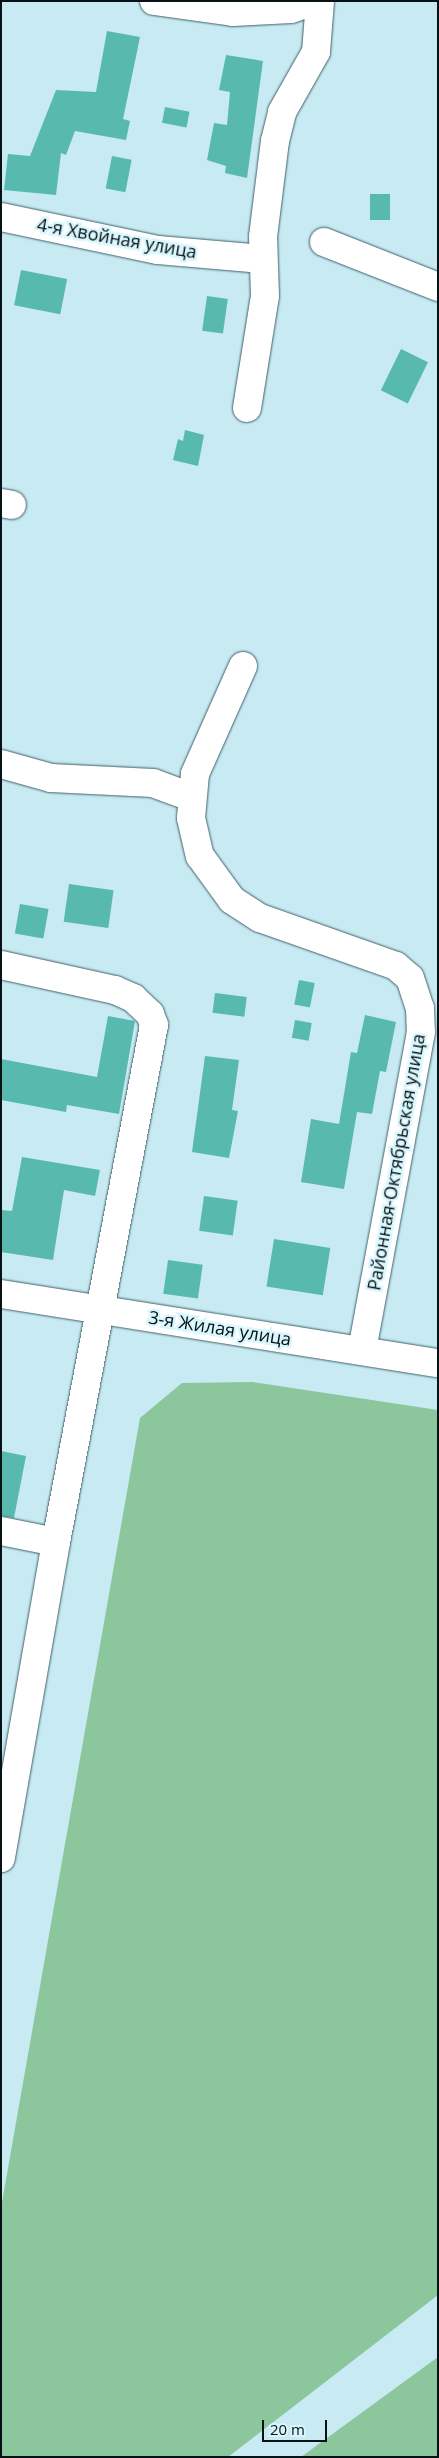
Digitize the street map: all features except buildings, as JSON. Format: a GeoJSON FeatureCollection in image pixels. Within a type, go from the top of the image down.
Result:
{"type":"FeatureCollection","features":[{"type":"Feature","properties":{"kind":"street"},"geometry":{"type":"LineString","coordinates":[[154,1],[233,12],[291,9],[314,1]]}},
{"type":"Feature","properties":{"kind":"street"},"geometry":{"type":"LineString","coordinates":[[247,408],[265,296],[263,258],[275,141],[282,112],[316,52],[320,1]]}},
{"type":"Feature","properties":{"kind":"street","name":"4-я Хвойная улица"},"geometry":{"type":"LineString","coordinates":[[1,217],[158,250],[263,258]]}},
{"type":"Feature","properties":{"kind":"street"},"geometry":{"type":"LineString","coordinates":[[324,242],[438,287]]}},
{"type":"Feature","properties":{"kind":"street","name":"Районная-Октябрьская улица"},"geometry":{"type":"LineString","coordinates":[[244,666],[202,755],[191,797],[200,856],[232,900],[260,918],[396,966],[416,990],[421,1032],[362,1349]]}},
{"type":"Feature","properties":{"kind":"street"},"geometry":{"type":"LineString","coordinates":[[1,764],[52,778],[153,783],[191,797]]}},
{"type":"Feature","properties":{"kind":"street"},"geometry":{"type":"LineString","coordinates":[[1,965],[115,990],[134,998],[150,1014],[154,1025],[153,1042],[99,1309],[56,1542],[9,1776],[1,1858]]}},
{"type":"Feature","properties":{"kind":"street","name":"3-я Жилая улица"},"geometry":{"type":"LineString","coordinates":[[1,1294],[438,1362]]}},
{"type":"Feature","properties":{"kind":"street"},"geometry":{"type":"LineString","coordinates":[[1,1531],[56,1542]]}},
{"type":"Feature","properties":{"kind":"green space"},"geometry":{"type":"Polygon","coordinates":[[[252,1382],[438,1410],[438,2295],[228,2457],[1,2457],[1,2208],[140,1418],[182,1383],[252,1382]]]}},
{"type":"Feature","properties":{"kind":"green space"},"geometry":{"type":"Polygon","coordinates":[[[438,2357],[438,2457],[301,2457],[438,2357]]]}}]}
